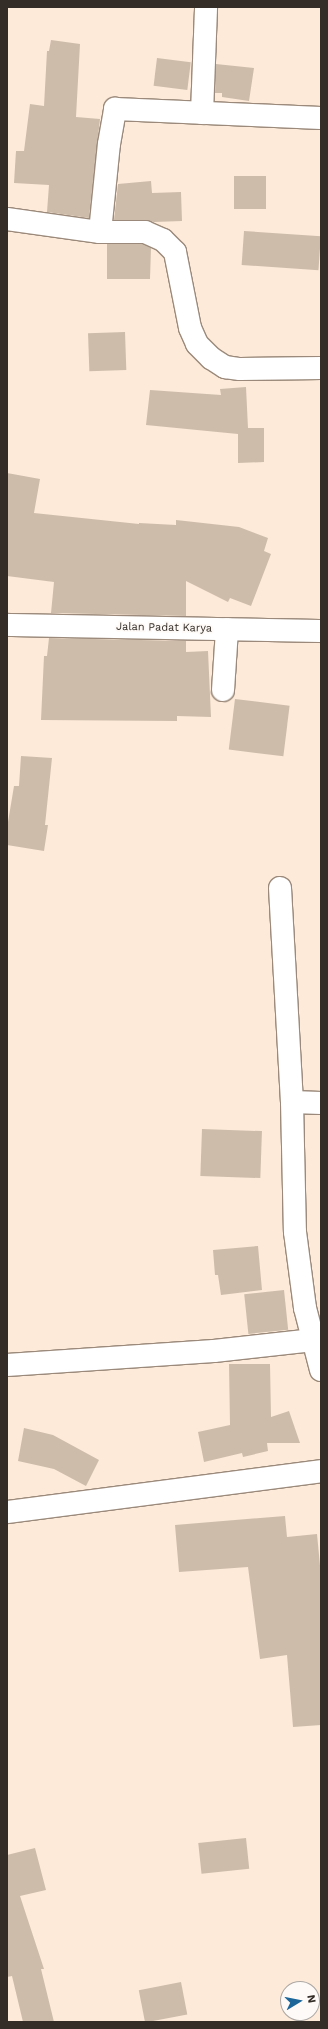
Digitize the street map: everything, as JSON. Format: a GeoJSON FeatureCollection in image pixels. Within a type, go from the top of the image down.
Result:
{"type":"FeatureCollection","features":[{"type":"Feature","properties":{"kind":"street"},"geometry":{"type":"LineString","coordinates":[[202,113],[206,7]]}},
{"type":"Feature","properties":{"kind":"street"},"geometry":{"type":"LineString","coordinates":[[100,232],[109,144],[115,109],[321,118]]}},
{"type":"Feature","properties":{"kind":"street"},"geometry":{"type":"LineString","coordinates":[[7,219],[100,232],[145,232],[163,240],[175,252],[190,328],[197,344],[211,358],[225,367],[240,370],[321,367]]}},
{"type":"Feature","properties":{"kind":"street","name":"Jalan Padat Karya"},"geometry":{"type":"LineString","coordinates":[[7,626],[321,631]]}},
{"type":"Feature","properties":{"kind":"street"},"geometry":{"type":"LineString","coordinates":[[223,690],[227,629]]}},
{"type":"Feature","properties":{"kind":"street"},"geometry":{"type":"LineString","coordinates":[[280,888],[292,1102],[295,1232],[300,1275],[313,1340],[321,1370]]}},
{"type":"Feature","properties":{"kind":"street"},"geometry":{"type":"LineString","coordinates":[[292,1102],[321,1102]]}},
{"type":"Feature","properties":{"kind":"street"},"geometry":{"type":"LineString","coordinates":[[7,1365],[214,1351],[313,1340]]}},
{"type":"Feature","properties":{"kind":"street"},"geometry":{"type":"LineString","coordinates":[[7,1512],[321,1471]]}},
{"type":"Feature","properties":{"kind":"building"},"geometry":{"type":"Polygon","coordinates":[[[51,40],[80,44],[76,117],[100,119],[89,218],[47,212],[49,185],[14,183],[16,151],[24,151],[30,104],[44,106],[47,51],[49,51],[51,40]]]}},
{"type":"Feature","properties":{"kind":"building"},"geometry":{"type":"Polygon","coordinates":[[[157,58],[191,62],[187,90],[154,86],[157,58]]]}},
{"type":"Feature","properties":{"kind":"building"},"geometry":{"type":"Polygon","coordinates":[[[216,64],[254,68],[249,101],[222,97],[222,93],[215,93],[216,64]]]}},
{"type":"Feature","properties":{"kind":"building"},"geometry":{"type":"Polygon","coordinates":[[[234,176],[266,176],[266,209],[234,209],[234,176]]]}},
{"type":"Feature","properties":{"kind":"building"},"geometry":{"type":"Polygon","coordinates":[[[151,181],[152,193],[181,192],[182,221],[154,222],[145,220],[114,220],[118,184],[151,181]]]}},
{"type":"Feature","properties":{"kind":"building"},"geometry":{"type":"Polygon","coordinates":[[[244,231],[321,236],[318,270],[242,265],[244,231]]]}},
{"type":"Feature","properties":{"kind":"building"},"geometry":{"type":"Polygon","coordinates":[[[107,244],[142,244],[151,248],[150,279],[107,279],[107,244]]]}},
{"type":"Feature","properties":{"kind":"building"},"geometry":{"type":"Polygon","coordinates":[[[125,332],[126,370],[89,371],[88,333],[125,332]]]}},
{"type":"Feature","properties":{"kind":"building"},"geometry":{"type":"Polygon","coordinates":[[[246,387],[248,428],[264,428],[264,462],[238,463],[238,434],[146,425],[150,390],[221,395],[220,389],[246,387]]]}},
{"type":"Feature","properties":{"kind":"building"},"geometry":{"type":"Polygon","coordinates":[[[7,473],[40,479],[34,513],[139,524],[176,525],[176,520],[239,527],[268,538],[264,551],[271,554],[251,606],[230,598],[228,602],[186,581],[186,616],[51,613],[54,582],[7,576],[7,473]]]}},
{"type":"Feature","properties":{"kind":"building"},"geometry":{"type":"Polygon","coordinates":[[[49,638],[186,641],[186,652],[208,651],[211,717],[177,716],[177,721],[41,720],[44,656],[47,656],[49,638]]]}},
{"type":"Feature","properties":{"kind":"building"},"geometry":{"type":"Polygon","coordinates":[[[235,699],[290,706],[283,756],[229,750],[235,699]]]}},
{"type":"Feature","properties":{"kind":"building"},"geometry":{"type":"Polygon","coordinates":[[[21,756],[52,758],[45,825],[48,825],[44,851],[7,845],[7,828],[14,786],[19,786],[21,756]]]}},
{"type":"Feature","properties":{"kind":"building"},"geometry":{"type":"Polygon","coordinates":[[[202,1129],[262,1131],[260,1178],[200,1176],[202,1129]]]}},
{"type":"Feature","properties":{"kind":"building"},"geometry":{"type":"Polygon","coordinates":[[[258,1246],[262,1290],[221,1295],[218,1275],[215,1275],[213,1250],[258,1246]]]}},
{"type":"Feature","properties":{"kind":"building"},"geometry":{"type":"Polygon","coordinates":[[[284,1290],[288,1330],[248,1334],[244,1294],[284,1290]]]}},
{"type":"Feature","properties":{"kind":"building"},"geometry":{"type":"Polygon","coordinates":[[[229,1364],[270,1364],[271,1417],[289,1411],[300,1443],[267,1443],[268,1451],[243,1457],[242,1453],[204,1462],[198,1432],[230,1425],[229,1364]]]}},
{"type":"Feature","properties":{"kind":"building"},"geometry":{"type":"Polygon","coordinates":[[[24,1428],[53,1435],[99,1460],[86,1486],[54,1469],[18,1461],[24,1428]]]}},
{"type":"Feature","properties":{"kind":"building"},"geometry":{"type":"Polygon","coordinates":[[[285,1516],[287,1537],[317,1534],[321,1576],[321,1725],[293,1727],[287,1655],[260,1659],[248,1567],[179,1572],[175,1525],[285,1516]]]}},
{"type":"Feature","properties":{"kind":"building"},"geometry":{"type":"Polygon","coordinates":[[[246,1838],[249,1869],[202,1874],[198,1843],[246,1838]]]}},
{"type":"Feature","properties":{"kind":"building"},"geometry":{"type":"Polygon","coordinates":[[[35,1848],[46,1890],[20,1896],[44,1969],[41,1969],[54,2022],[23,2022],[12,1976],[7,1977],[7,1855],[35,1848]]]}},
{"type":"Feature","properties":{"kind":"building"},"geometry":{"type":"Polygon","coordinates":[[[181,1982],[187,2014],[145,2022],[139,1990],[181,1982]]]}}]}
